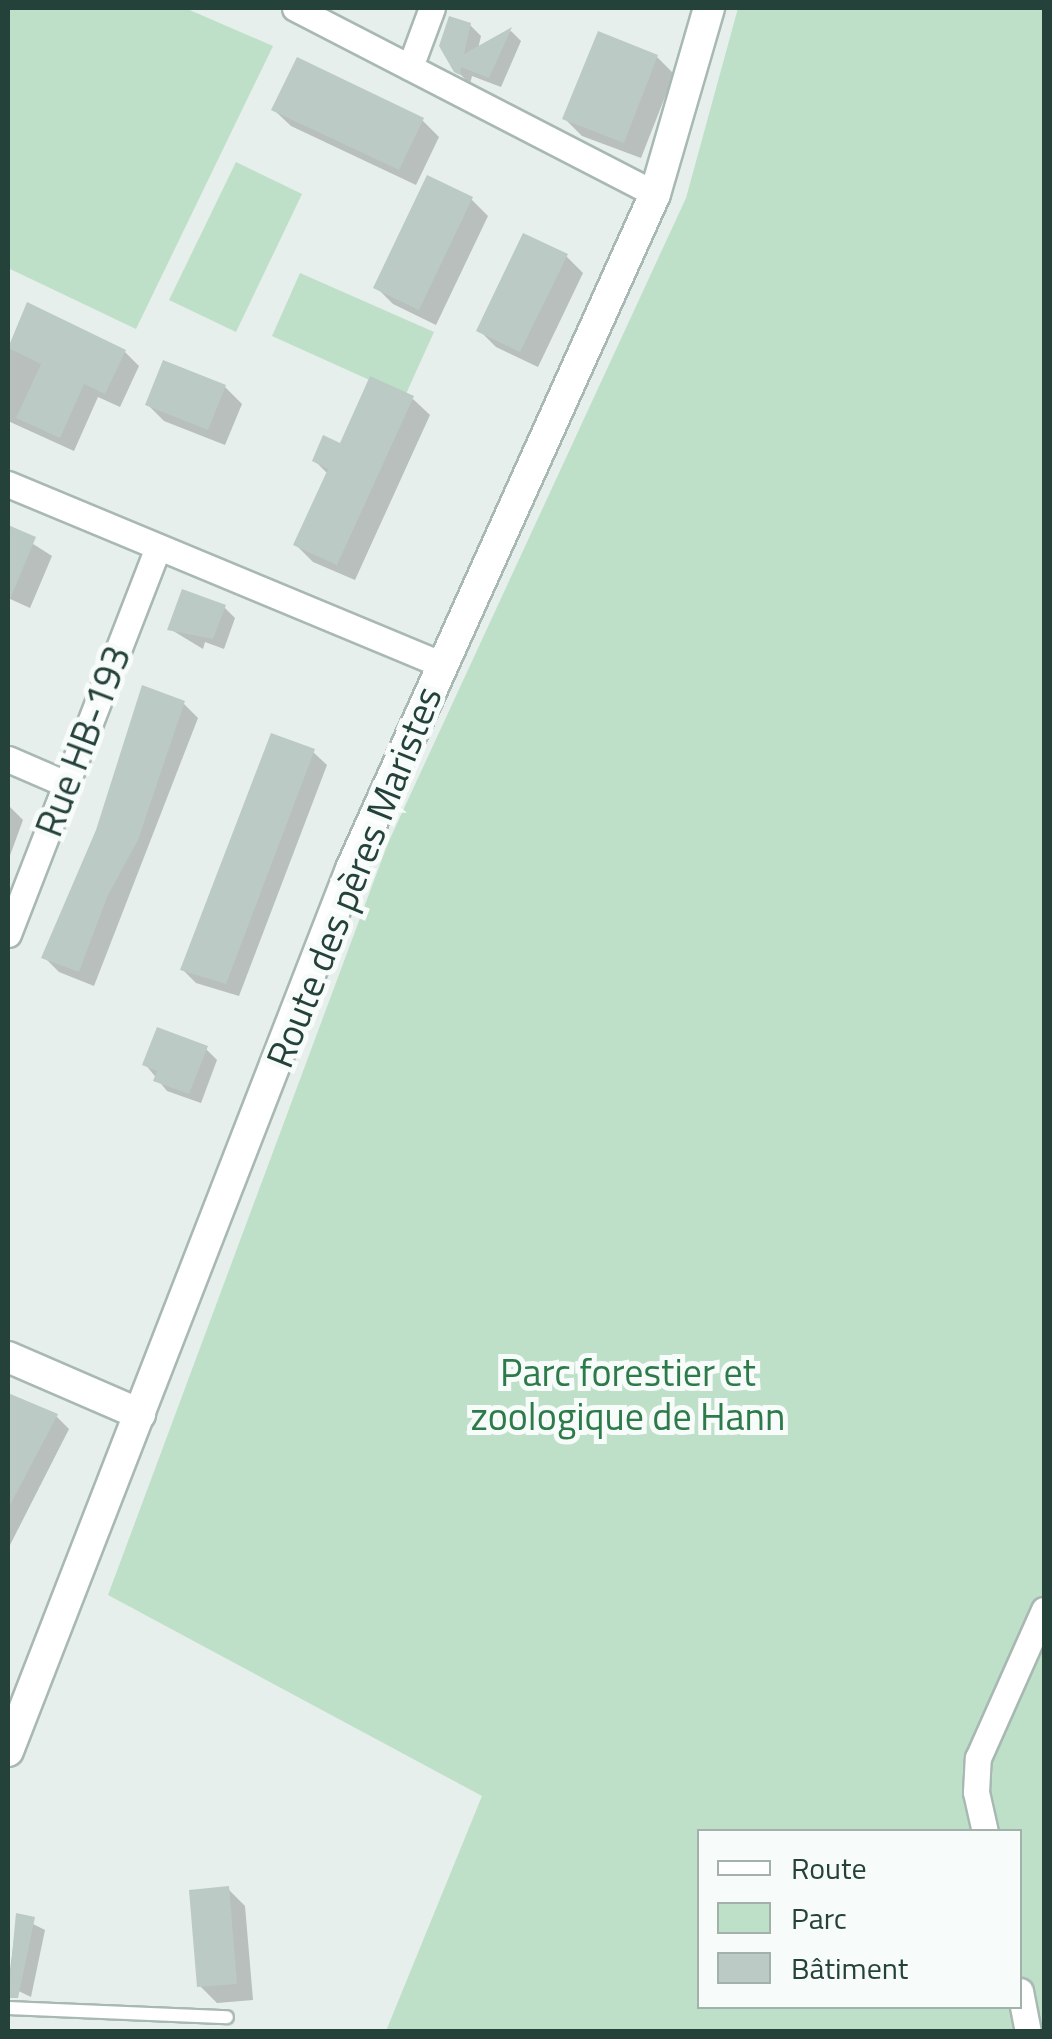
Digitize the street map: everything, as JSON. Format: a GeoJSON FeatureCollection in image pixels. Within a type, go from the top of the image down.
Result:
{"type":"FeatureCollection","features":[{"type":"Feature","properties":{"kind":"street"},"geometry":{"type":"LineString","coordinates":[[295,8],[656,194]]}},
{"type":"Feature","properties":{"kind":"street"},"geometry":{"type":"LineString","coordinates":[[410,67],[432,8]]}},
{"type":"Feature","properties":{"kind":"street","name":"Route des pères Maristes"},"geometry":{"type":"LineString","coordinates":[[8,1752],[351,869],[440,664],[656,194],[709,8]]}},
{"type":"Feature","properties":{"kind":"street","name":"Route des pères Maristes"},"geometry":{"type":"LineString","coordinates":[[8,484],[440,664]]}},
{"type":"Feature","properties":{"kind":"street","name":"Rue HB-193"},"geometry":{"type":"LineString","coordinates":[[8,934],[158,547]]}},
{"type":"Feature","properties":{"kind":"street"},"geometry":{"type":"LineString","coordinates":[[8,759],[66,784]]}},
{"type":"Feature","properties":{"kind":"street"},"geometry":{"type":"LineString","coordinates":[[8,1357],[140,1414]]}},
{"type":"Feature","properties":{"kind":"street"},"geometry":{"type":"LineString","coordinates":[[983,1829],[976,1792],[978,1758],[1044,1610]]}},
{"type":"Feature","properties":{"kind":"street"},"geometry":{"type":"LineString","coordinates":[[1022,2001],[1028,2032]]}},
{"type":"Feature","properties":{"kind":"lane"},"geometry":{"type":"LineString","coordinates":[[8,2008],[228,2016]]}},
{"type":"Feature","properties":{"kind":"green space"},"geometry":{"type":"Polygon","coordinates":[[[8,8],[185,8],[273,46],[136,329],[8,268],[8,8]]]}},
{"type":"Feature","properties":{"kind":"green space","name":"Parc forestier et zoologique de Hann"},"geometry":{"type":"Polygon","coordinates":[[[738,8],[1044,8],[1044,2031],[386,2031],[482,1796],[108,1595],[388,843],[686,198],[738,8]]]}},
{"type":"Feature","properties":{"kind":"green space"},"geometry":{"type":"Polygon","coordinates":[[[236,162],[302,194],[236,332],[169,300],[236,162]]]}},
{"type":"Feature","properties":{"kind":"green space"},"geometry":{"type":"Polygon","coordinates":[[[300,273],[434,332],[405,396],[272,336],[300,273]]]}},
{"type":"Feature","properties":{"kind":"building"},"geometry":{"type":"Polygon","coordinates":[[[449,16],[471,23],[464,54],[512,27],[489,78],[461,67],[460,75],[454,72],[439,46],[449,16]]]}},
{"type":"Feature","properties":{"kind":"building"},"geometry":{"type":"Polygon","coordinates":[[[598,31],[658,55],[624,143],[562,119],[598,31]]]}},
{"type":"Feature","properties":{"kind":"building"},"geometry":{"type":"Polygon","coordinates":[[[297,57],[424,118],[399,170],[271,110],[297,57]]]}},
{"type":"Feature","properties":{"kind":"building"},"geometry":{"type":"Polygon","coordinates":[[[427,175],[473,197],[419,310],[373,288],[427,175]]]}},
{"type":"Feature","properties":{"kind":"building"},"geometry":{"type":"Polygon","coordinates":[[[523,233],[568,254],[520,352],[476,331],[523,233]]]}},
{"type":"Feature","properties":{"kind":"building"},"geometry":{"type":"Polygon","coordinates":[[[27,302],[126,350],[105,394],[84,384],[60,438],[16,418],[41,364],[8,348],[27,302]]]}},
{"type":"Feature","properties":{"kind":"building"},"geometry":{"type":"Polygon","coordinates":[[[163,360],[226,385],[208,430],[145,405],[163,360]]]}},
{"type":"Feature","properties":{"kind":"building"},"geometry":{"type":"Polygon","coordinates":[[[370,376],[414,396],[337,565],[293,545],[328,469],[312,461],[323,435],[340,443],[370,376]]]}},
{"type":"Feature","properties":{"kind":"building"},"geometry":{"type":"Polygon","coordinates":[[[8,525],[36,537],[8,604],[8,525]]]}},
{"type":"Feature","properties":{"kind":"building"},"geometry":{"type":"Polygon","coordinates":[[[182,589],[226,605],[213,639],[167,630],[182,589]]]}},
{"type":"Feature","properties":{"kind":"building"},"geometry":{"type":"Polygon","coordinates":[[[142,685],[185,701],[138,840],[107,897],[79,972],[41,958],[96,830],[142,685]]]}},
{"type":"Feature","properties":{"kind":"building"},"geometry":{"type":"Polygon","coordinates":[[[271,733],[315,749],[226,984],[180,970],[271,733]]]}},
{"type":"Feature","properties":{"kind":"building"},"geometry":{"type":"Polygon","coordinates":[[[157,1027],[208,1046],[189,1094],[153,1081],[157,1071],[142,1065],[157,1027]]]}},
{"type":"Feature","properties":{"kind":"building"},"geometry":{"type":"Polygon","coordinates":[[[8,1393],[58,1414],[8,1509],[8,1393]]]}},
{"type":"Feature","properties":{"kind":"building"},"geometry":{"type":"Polygon","coordinates":[[[229,1886],[237,1984],[197,1987],[189,1890],[229,1886]]]}},
{"type":"Feature","properties":{"kind":"building"},"geometry":{"type":"Polygon","coordinates":[[[16,1913],[35,1917],[18,1998],[8,1998],[16,1913]]]}}]}
